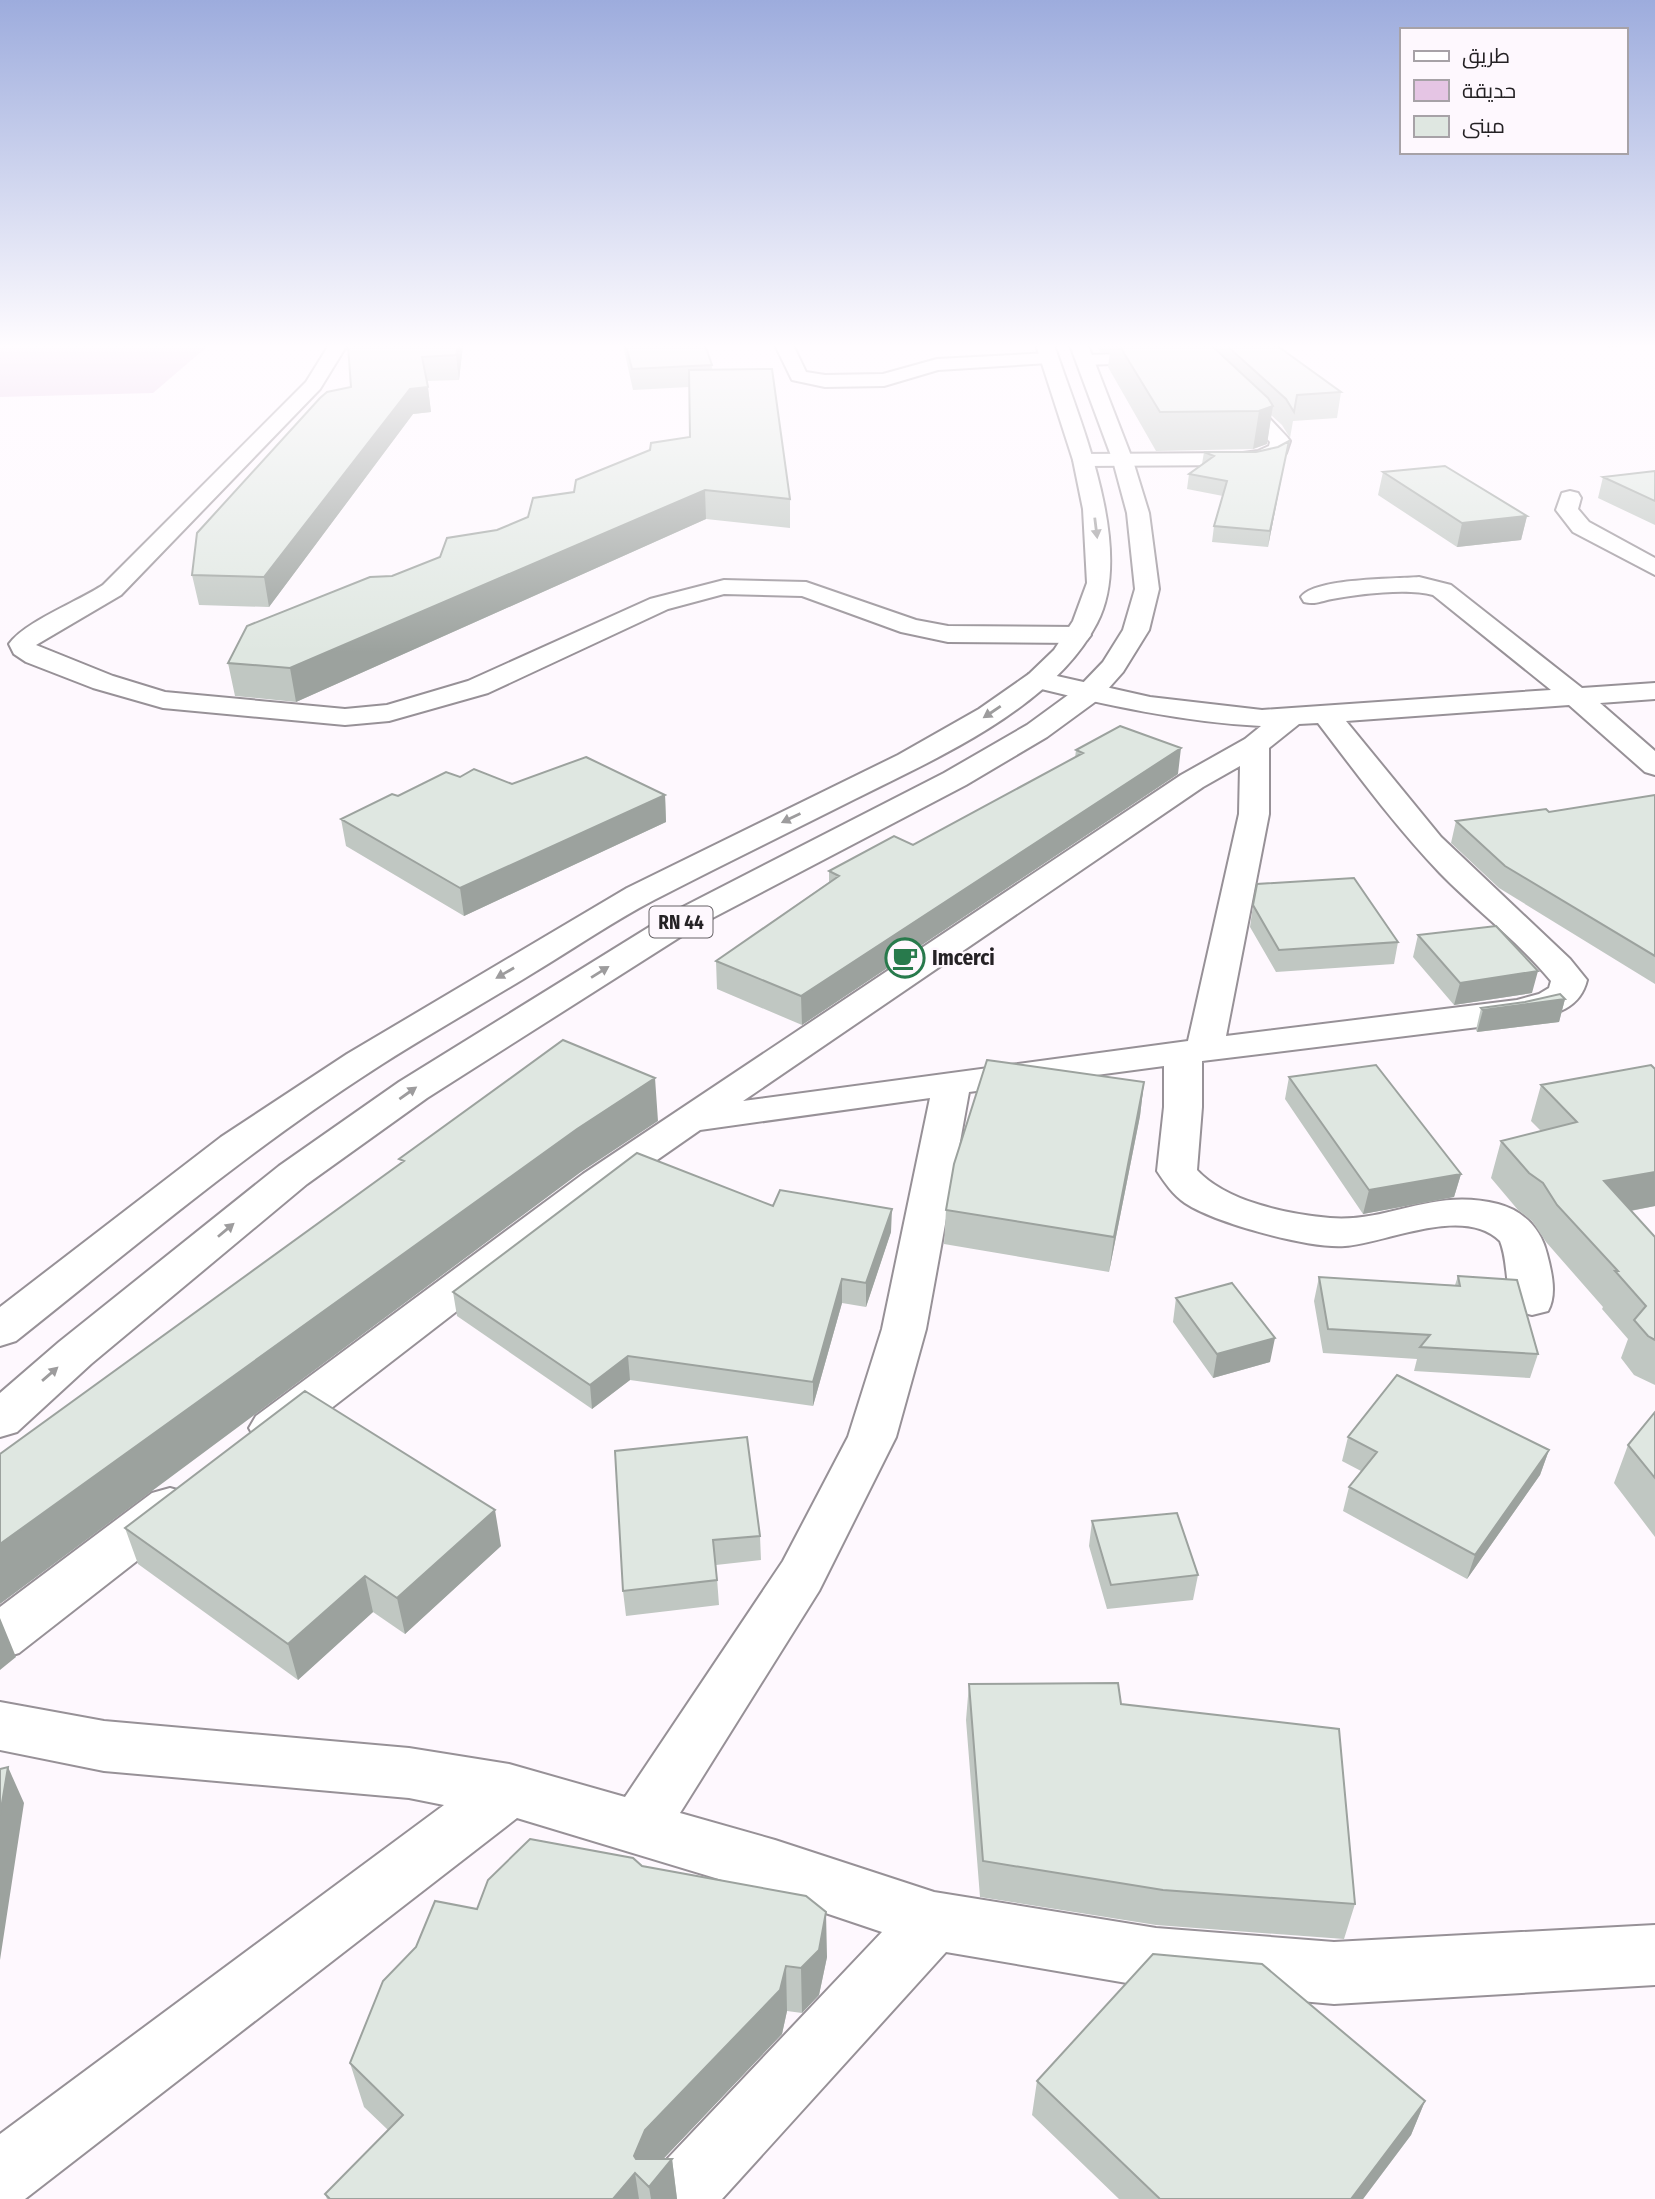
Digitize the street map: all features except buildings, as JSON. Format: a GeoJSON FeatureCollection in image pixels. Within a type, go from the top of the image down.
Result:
{"type":"FeatureCollection","features":[{"type":"Feature","properties":{"kind":"street"},"geometry":{"type":"LineString","coordinates":[[252,448],[112,590],[75,614],[29,637],[22,644],[23,648],[35,656],[103,682],[163,700],[345,718],[389,713],[478,687],[659,604],[724,587],[806,589],[910,626],[948,634],[1078,635]]}},
{"type":"Feature","properties":{"kind":"street","name":"RN 44"},"geometry":{"type":"LineString","coordinates":[[0,1330],[235,1146],[360,1062],[639,895],[908,761],[989,715],[1039,680],[1064,655],[1078,635],[1095,601],[1099,583],[1094,509],[1081,448]]}},
{"type":"Feature","properties":{"kind":"street","name":"RN 44"},"geometry":{"type":"LineString","coordinates":[[0,1420],[75,1353],[293,1175],[413,1090],[688,918],[955,779],[1037,731],[1088,693],[1114,666],[1136,630],[1146,599],[1144,545],[1138,513],[1123,461],[1116,448]]}},
{"type":"Feature","properties":{"kind":"street"},"geometry":{"type":"LineString","coordinates":[[1083,460],[1255,458],[1279,448]]}},
{"type":"Feature","properties":{"kind":"street"},"geometry":{"type":"LineString","coordinates":[[1570,498],[1567,510],[1581,527],[1655,568]]}},
{"type":"Feature","properties":{"kind":"street"},"geometry":{"type":"LineString","coordinates":[[1312,597],[1326,592],[1419,584],[1436,587],[1461,603],[1574,695],[1655,766]]}},
{"type":"Feature","properties":{"kind":"street"},"geometry":{"type":"LineString","coordinates":[[1039,680],[1088,693],[1198,714],[1308,716],[1655,691]]}},
{"type":"Feature","properties":{"kind":"street"},"geometry":{"type":"LineString","coordinates":[[243,1451],[597,1183],[1192,781],[1308,716]]}},
{"type":"Feature","properties":{"kind":"street"},"geometry":{"type":"LineString","coordinates":[[689,1120],[1194,1051],[1519,1012],[1552,1002],[1566,993],[1569,980],[1552,958],[1469,884],[1308,716]]}},
{"type":"Feature","properties":{"kind":"street"},"geometry":{"type":"LineString","coordinates":[[1255,745],[1254,814],[1194,1051],[1183,1107],[1177,1171],[1192,1189],[1209,1200],[1241,1211],[1339,1232],[1361,1230],[1439,1212],[1493,1217],[1510,1226],[1519,1237],[1525,1250],[1532,1300]]}},
{"type":"Feature","properties":{"kind":"street"},"geometry":{"type":"LineString","coordinates":[[637,1829],[801,1576],[872,1437],[904,1329],[952,1083]]}},
{"type":"Feature","properties":{"kind":"street"},"geometry":{"type":"LineString","coordinates":[[0,1637],[198,1485]]}},
{"type":"Feature","properties":{"kind":"street"},"geometry":{"type":"LineString","coordinates":[[0,1726],[104,1746],[409,1773],[509,1790],[775,1868],[934,1922],[1156,1958],[1334,1973],[1655,1955]]}},
{"type":"Feature","properties":{"kind":"street"},"geometry":{"type":"LineString","coordinates":[[0,2176],[509,1790]]}},
{"type":"Feature","properties":{"kind":"street"},"geometry":{"type":"LineString","coordinates":[[676,2199],[934,1922]]}},
{"type":"Feature","properties":{"kind":"place","name":"Imcerci"},"geometry":{"type":"Point","coordinates":[905,958]}}]}
